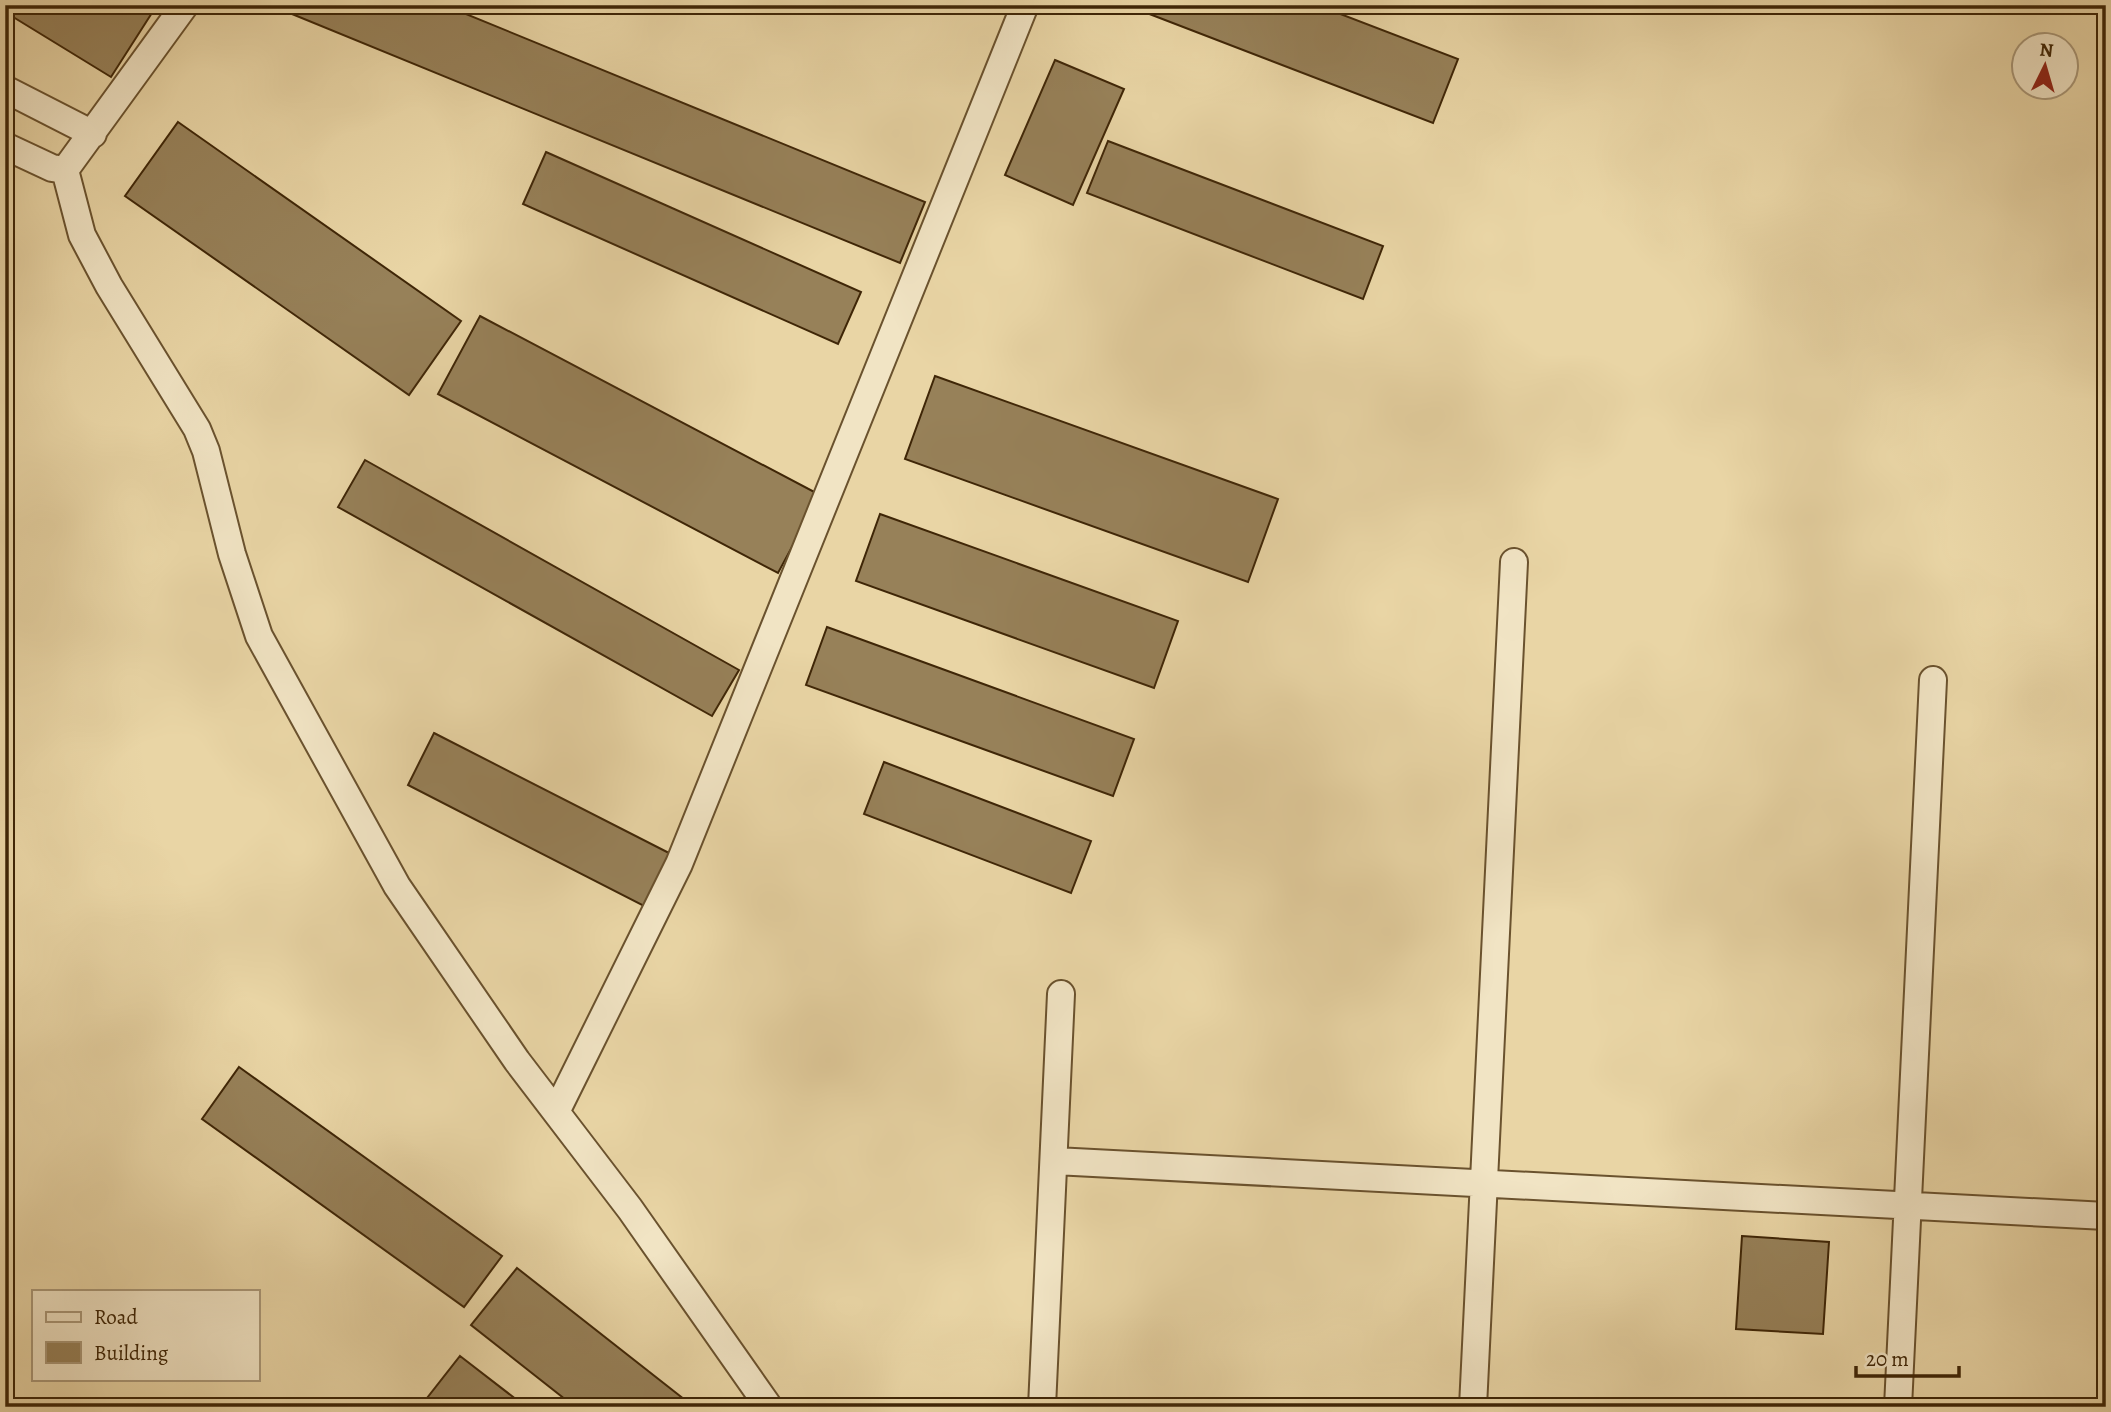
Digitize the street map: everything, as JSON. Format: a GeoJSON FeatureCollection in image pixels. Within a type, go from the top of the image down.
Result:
{"type":"FeatureCollection","features":[{"type":"Feature","properties":{"kind":"street"},"geometry":{"type":"LineString","coordinates":[[65,170],[185,5]]}},
{"type":"Feature","properties":{"kind":"street"},"geometry":{"type":"LineString","coordinates":[[556,1112],[679,864],[1025,5]]}},
{"type":"Feature","properties":{"kind":"street"},"geometry":{"type":"LineString","coordinates":[[5,89],[93,134]]}},
{"type":"Feature","properties":{"kind":"street"},"geometry":{"type":"LineString","coordinates":[[5,146],[52,168],[65,170]]}},
{"type":"Feature","properties":{"kind":"street"},"geometry":{"type":"LineString","coordinates":[[65,170],[82,235],[109,286],[197,429],[206,452],[232,554],[259,636],[397,886],[517,1061],[630,1209],[769,1407]]}},
{"type":"Feature","properties":{"kind":"street"},"geometry":{"type":"LineString","coordinates":[[1473,1407],[1514,562]]}},
{"type":"Feature","properties":{"kind":"street"},"geometry":{"type":"LineString","coordinates":[[1898,1407],[1933,680]]}},
{"type":"Feature","properties":{"kind":"street"},"geometry":{"type":"LineString","coordinates":[[1042,1407],[1055,1161],[1060,994]]}},
{"type":"Feature","properties":{"kind":"street"},"geometry":{"type":"LineString","coordinates":[[1055,1161],[2106,1216]]}},
{"type":"Feature","properties":{"kind":"building"},"geometry":{"type":"Polygon","coordinates":[[[5,5],[157,5],[111,77],[5,12],[5,5]]]}},
{"type":"Feature","properties":{"kind":"building"},"geometry":{"type":"Polygon","coordinates":[[[270,5],[444,5],[925,202],[900,263],[270,5]]]}},
{"type":"Feature","properties":{"kind":"building"},"geometry":{"type":"Polygon","coordinates":[[[1126,5],[1317,5],[1458,59],[1433,123],[1126,5]]]}},
{"type":"Feature","properties":{"kind":"building"},"geometry":{"type":"Polygon","coordinates":[[[1055,60],[1124,89],[1073,205],[1005,175],[1055,60]]]}},
{"type":"Feature","properties":{"kind":"building"},"geometry":{"type":"Polygon","coordinates":[[[178,122],[461,321],[409,395],[125,196],[178,122]]]}},
{"type":"Feature","properties":{"kind":"building"},"geometry":{"type":"Polygon","coordinates":[[[1108,141],[1383,246],[1363,299],[1087,193],[1108,141]]]}},
{"type":"Feature","properties":{"kind":"building"},"geometry":{"type":"Polygon","coordinates":[[[546,152],[861,292],[838,344],[523,204],[546,152]]]}},
{"type":"Feature","properties":{"kind":"building"},"geometry":{"type":"Polygon","coordinates":[[[480,316],[820,495],[778,573],[438,394],[480,316]]]}},
{"type":"Feature","properties":{"kind":"building"},"geometry":{"type":"Polygon","coordinates":[[[935,376],[1278,499],[1248,582],[905,459],[935,376]]]}},
{"type":"Feature","properties":{"kind":"building"},"geometry":{"type":"Polygon","coordinates":[[[365,460],[739,670],[712,716],[338,507],[365,460]]]}},
{"type":"Feature","properties":{"kind":"building"},"geometry":{"type":"Polygon","coordinates":[[[880,514],[1178,621],[1154,688],[856,581],[880,514]]]}},
{"type":"Feature","properties":{"kind":"building"},"geometry":{"type":"Polygon","coordinates":[[[827,627],[1134,739],[1113,796],[806,685],[827,627]]]}},
{"type":"Feature","properties":{"kind":"building"},"geometry":{"type":"Polygon","coordinates":[[[434,733],[671,854],[644,906],[408,785],[434,733]]]}},
{"type":"Feature","properties":{"kind":"building"},"geometry":{"type":"Polygon","coordinates":[[[884,762],[1091,841],[1071,893],[864,814],[884,762]]]}},
{"type":"Feature","properties":{"kind":"building"},"geometry":{"type":"Polygon","coordinates":[[[239,1067],[502,1256],[464,1307],[202,1119],[239,1067]]]}},
{"type":"Feature","properties":{"kind":"building"},"geometry":{"type":"Polygon","coordinates":[[[1742,1236],[1829,1242],[1823,1334],[1736,1329],[1742,1236]]]}},
{"type":"Feature","properties":{"kind":"building"},"geometry":{"type":"Polygon","coordinates":[[[517,1268],[694,1407],[575,1407],[471,1325],[517,1268]]]}},
{"type":"Feature","properties":{"kind":"building"},"geometry":{"type":"Polygon","coordinates":[[[460,1356],[526,1407],[420,1407],[460,1356]]]}}]}
